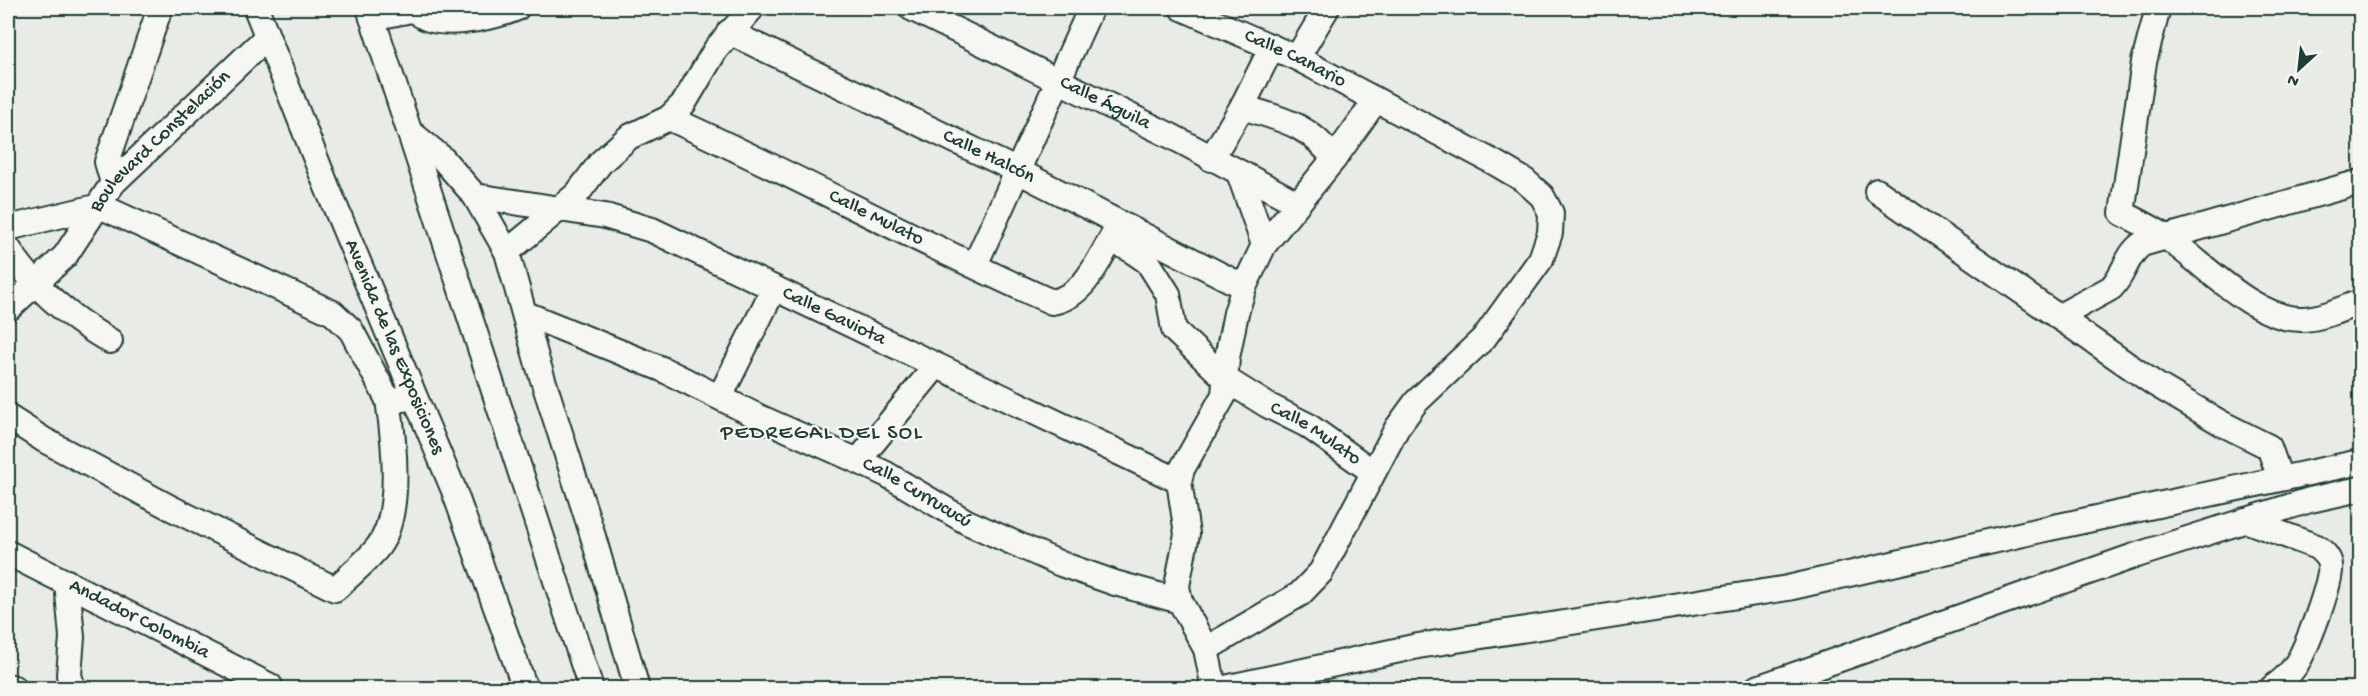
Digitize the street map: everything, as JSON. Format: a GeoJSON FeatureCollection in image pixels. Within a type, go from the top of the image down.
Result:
{"type":"FeatureCollection","features":[{"type":"Feature","properties":{"kind":"street"},"geometry":{"type":"LineString","coordinates":[[113,183],[107,162],[160,8]]}},
{"type":"Feature","properties":{"kind":"street","name":"Avenida de las Exposiciones"},"geometry":{"type":"LineString","coordinates":[[256,8],[453,488],[525,688]]}},
{"type":"Feature","properties":{"kind":"street"},"geometry":{"type":"LineString","coordinates":[[517,8],[487,18],[434,22],[420,15],[416,8],[370,13],[591,688]]}},
{"type":"Feature","properties":{"kind":"street"},"geometry":{"type":"LineString","coordinates":[[507,252],[577,194],[601,162],[629,137],[669,118],[684,103],[716,49],[752,8]]}},
{"type":"Feature","properties":{"kind":"street","name":"Calle Águila"},"geometry":{"type":"LineString","coordinates":[[911,8],[1059,80],[1297,203]]}},
{"type":"Feature","properties":{"kind":"street"},"geometry":{"type":"LineString","coordinates":[[975,265],[1091,8]]}},
{"type":"Feature","properties":{"kind":"street","name":"Calle Canario"},"geometry":{"type":"LineString","coordinates":[[1182,8],[1297,58],[1524,180],[1542,196],[1551,213],[1550,233],[1541,259],[1512,302],[1484,338],[1416,402],[1397,428],[1373,472]]}},
{"type":"Feature","properties":{"kind":"street"},"geometry":{"type":"LineString","coordinates":[[1297,58],[1327,8]]}},
{"type":"Feature","properties":{"kind":"street"},"geometry":{"type":"LineString","coordinates":[[2158,8],[2144,62],[2122,213],[2168,238],[2251,303],[2283,318],[2318,317],[2361,302]]}},
{"type":"Feature","properties":{"kind":"street","name":"Calle Halcón"},"geometry":{"type":"LineString","coordinates":[[729,32],[1018,171],[1115,232],[1244,287]]}},
{"type":"Feature","properties":{"kind":"street","name":"Boulevard Constelación"},"geometry":{"type":"LineString","coordinates":[[8,228],[100,206],[113,183],[267,37]]}},
{"type":"Feature","properties":{"kind":"street"},"geometry":{"type":"LineString","coordinates":[[1211,159],[1242,107],[1272,47]]}},
{"type":"Feature","properties":{"kind":"street"},"geometry":{"type":"LineString","coordinates":[[1214,688],[1206,649],[1180,602],[1177,586],[1187,534],[1179,481],[1191,449],[1217,410],[1224,395],[1230,337],[1244,287],[1264,245],[1334,159],[1376,100]]}},
{"type":"Feature","properties":{"kind":"street"},"geometry":{"type":"LineString","coordinates":[[1242,107],[1299,125],[1313,134],[1334,159]]}},
{"type":"Feature","properties":{"kind":"street","name":"Calle Mulato"},"geometry":{"type":"LineString","coordinates":[[669,118],[751,154],[1052,302],[1066,299],[1082,287],[1115,232],[1128,248],[1148,262],[1168,294],[1174,330],[1227,380],[1267,405],[1307,425],[1373,472]]}},
{"type":"Feature","properties":{"kind":"street"},"geometry":{"type":"LineString","coordinates":[[409,131],[442,158],[476,196],[507,252],[526,314],[537,361],[638,688]]}},
{"type":"Feature","properties":{"kind":"street"},"geometry":{"type":"LineString","coordinates":[[1239,173],[1264,245]]}},
{"type":"Feature","properties":{"kind":"street"},"geometry":{"type":"LineString","coordinates":[[2058,317],[2111,288],[2118,281],[2132,251],[2142,244],[2361,182]]}},
{"type":"Feature","properties":{"kind":"street"},"geometry":{"type":"LineString","coordinates":[[1876,191],[2156,384],[2221,423],[2269,447],[2280,478]]}},
{"type":"Feature","properties":{"kind":"street","name":"Calle Gaviota"},"geometry":{"type":"LineString","coordinates":[[476,196],[605,216],[652,230],[1179,481]]}},
{"type":"Feature","properties":{"kind":"street"},"geometry":{"type":"LineString","coordinates":[[8,309],[37,285],[64,256],[100,206],[333,313],[351,330],[388,400],[392,423],[391,518],[379,546],[334,589],[171,508],[44,440],[8,417]]}},
{"type":"Feature","properties":{"kind":"street"},"geometry":{"type":"LineString","coordinates":[[8,248],[37,285],[66,312],[110,341]]}},
{"type":"Feature","properties":{"kind":"street"},"geometry":{"type":"LineString","coordinates":[[720,397],[774,288]]}},
{"type":"Feature","properties":{"kind":"street","name":"Calle Currucucú"},"geometry":{"type":"LineString","coordinates":[[526,314],[591,338],[886,474],[967,522],[1040,555],[1115,583],[1180,602]]}},
{"type":"Feature","properties":{"kind":"street"},"geometry":{"type":"LineString","coordinates":[[858,461],[936,366]]}},
{"type":"Feature","properties":{"kind":"street"},"geometry":{"type":"LineString","coordinates":[[388,400],[416,399]]}},
{"type":"Feature","properties":{"kind":"street"},"geometry":{"type":"LineString","coordinates":[[1226,688],[1360,657],[1788,588],[2361,462]]}},
{"type":"Feature","properties":{"kind":"street"},"geometry":{"type":"LineString","coordinates":[[1206,649],[1300,594],[1321,573],[1373,472]]}},
{"type":"Feature","properties":{"kind":"street"},"geometry":{"type":"LineString","coordinates":[[1757,688],[2137,555],[2310,500],[2361,489]]}},
{"type":"Feature","properties":{"kind":"street"},"geometry":{"type":"LineString","coordinates":[[2245,520],[2317,547],[2326,555],[2331,566],[2328,582],[2305,647],[2296,665],[2272,688]]}},
{"type":"Feature","properties":{"kind":"street","name":"Andador Colombia"},"geometry":{"type":"LineString","coordinates":[[8,553],[270,686]]}},
{"type":"Feature","properties":{"kind":"street"},"geometry":{"type":"LineString","coordinates":[[67,582],[72,637],[69,675],[73,688]]}},
{"type":"Feature","properties":{"kind":"street"},"geometry":{"type":"LineString","coordinates":[[8,686],[14,688]]}},
{"type":"Feature","properties":{"kind":"district","name":"PEDREGAL DEL SOL"},"geometry":{"type":"Point","coordinates":[822,434]}}]}
